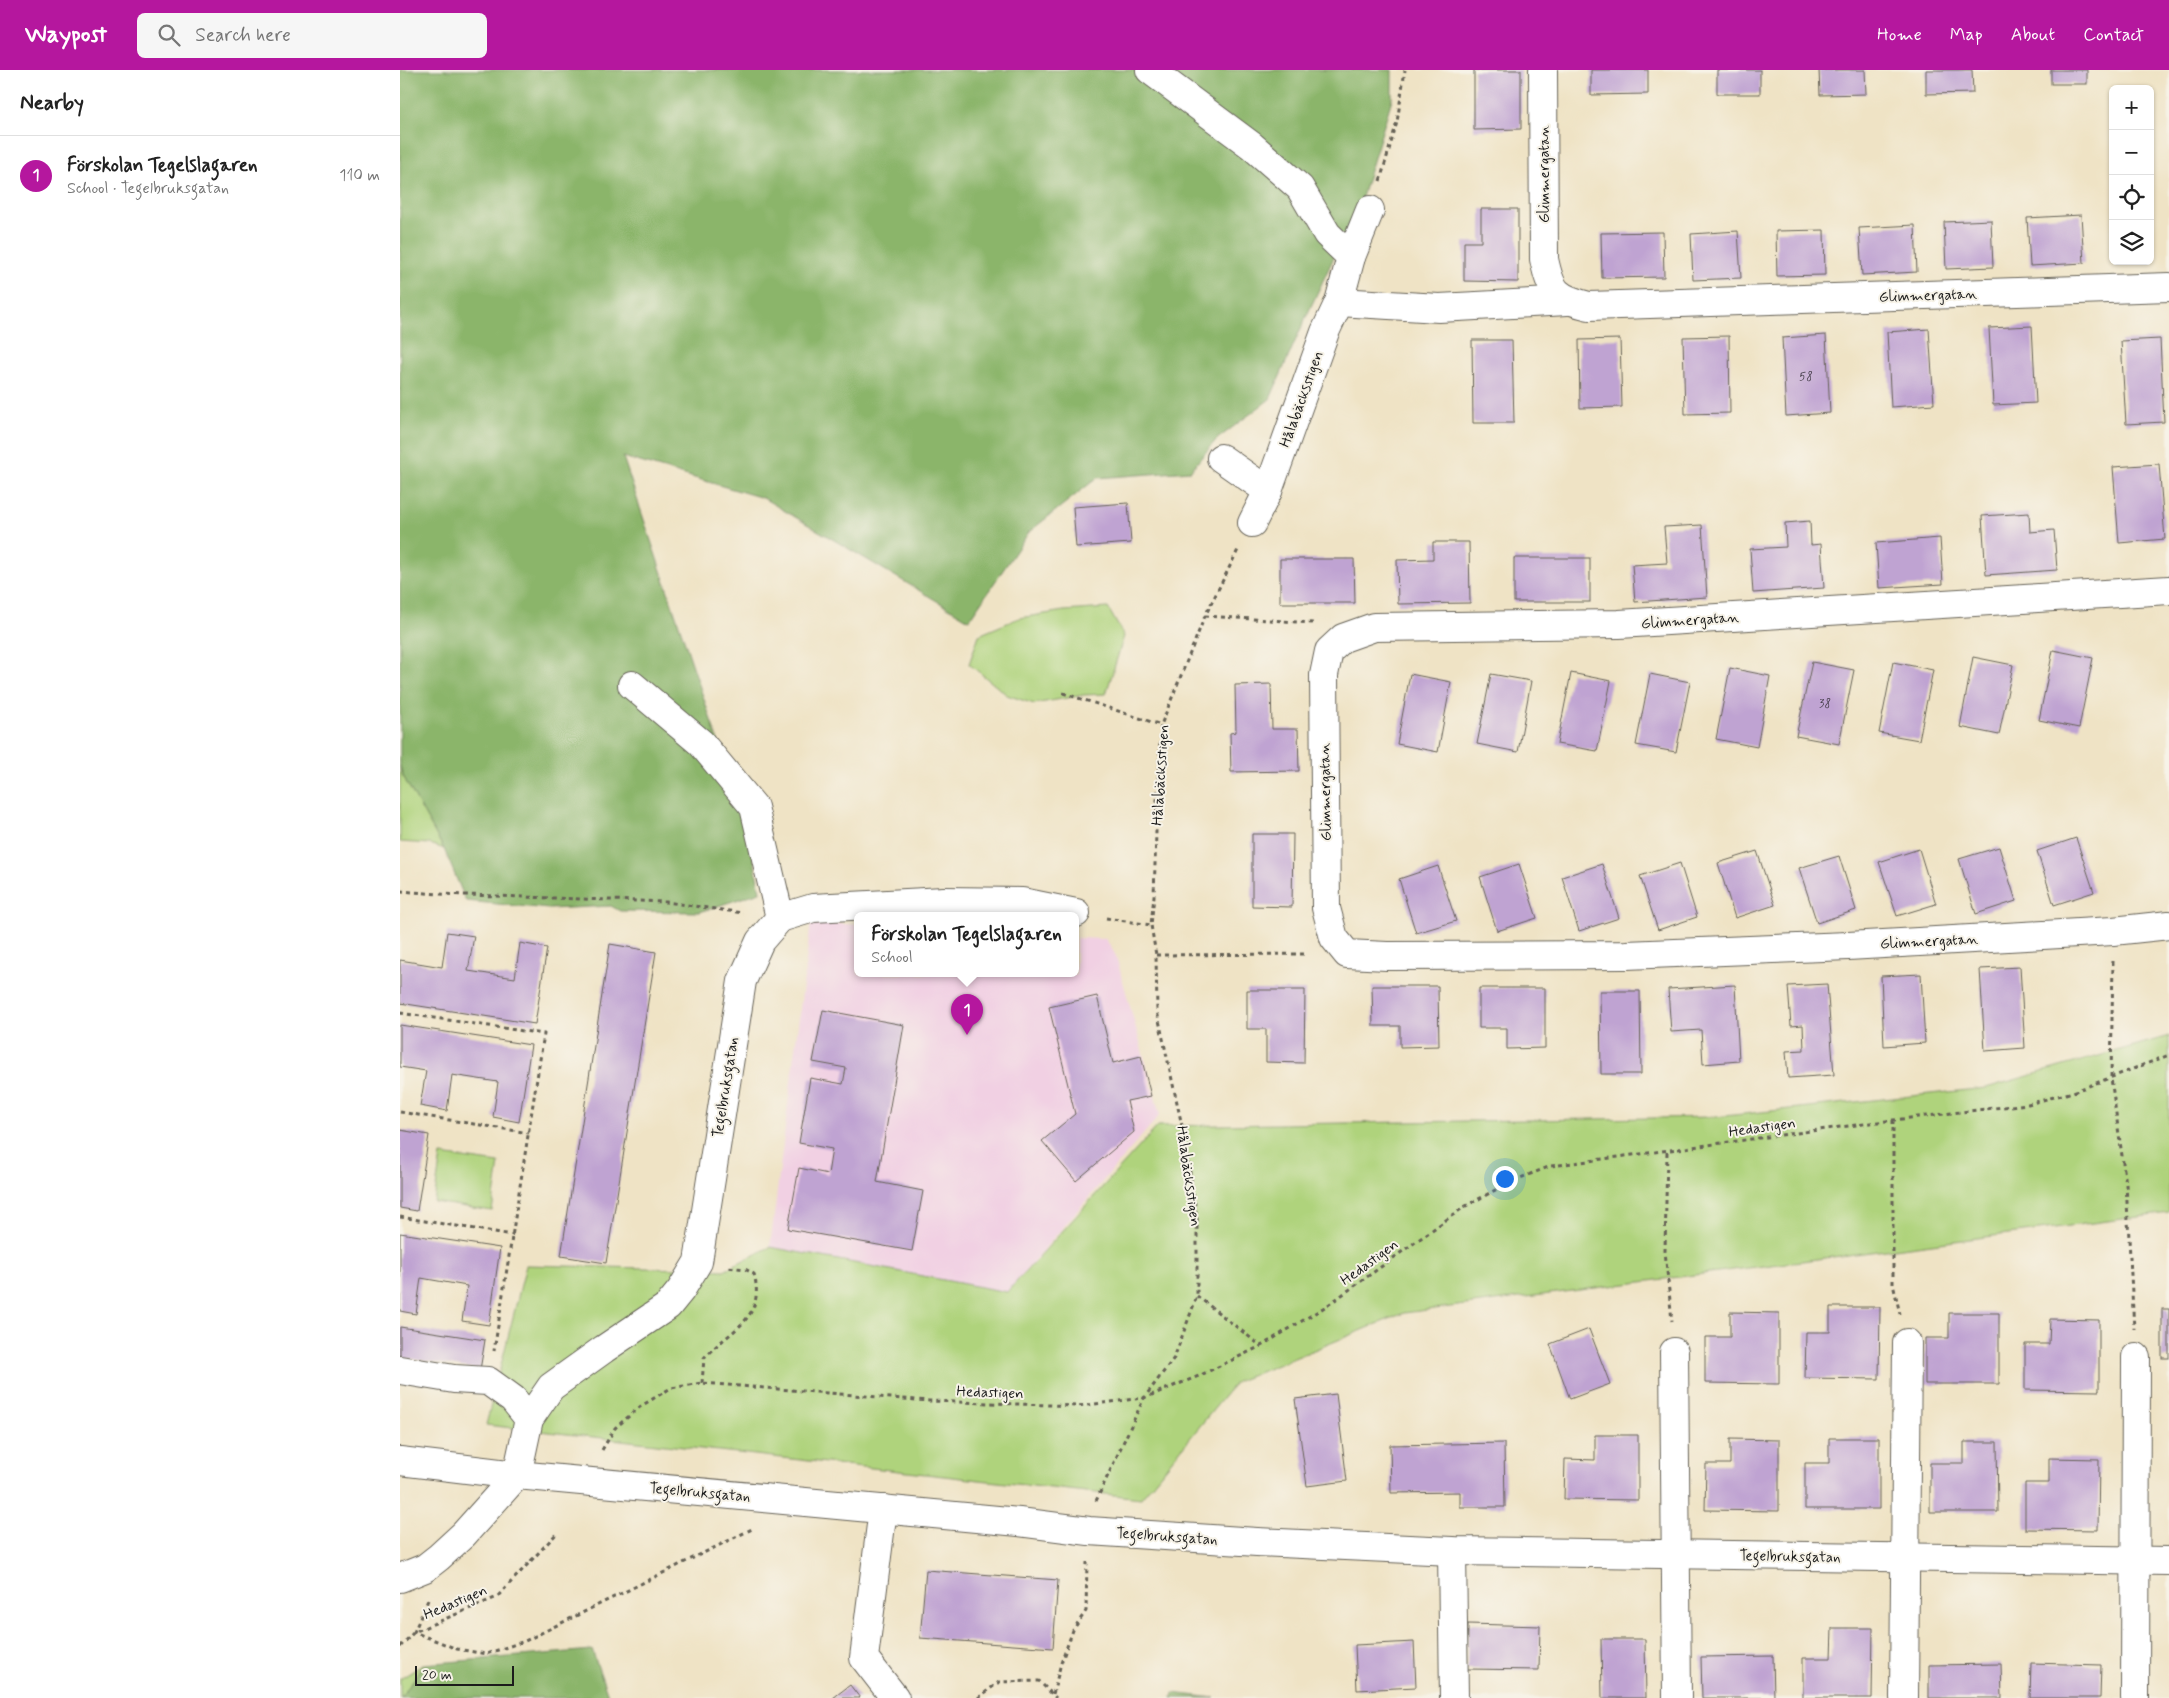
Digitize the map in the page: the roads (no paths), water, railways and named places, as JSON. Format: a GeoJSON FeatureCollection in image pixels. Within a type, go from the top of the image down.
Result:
{"type":"FeatureCollection","features":[{"type":"Feature","properties":{"kind":"street"},"geometry":{"type":"LineString","coordinates":[[1150,70],[1252,146],[1300,188],[1327,234],[1351,257]]}},
{"type":"Feature","properties":{"kind":"street","name":"Glimmergatan"},"geometry":{"type":"LineString","coordinates":[[1543,70],[1544,259],[1550,283],[1567,301]]}},
{"type":"Feature","properties":{"kind":"street","name":"Hålabäcksstigen"},"geometry":{"type":"LineString","coordinates":[[1252,523],[1268,492],[1325,332],[1339,302],[1351,257],[1370,210]]}},
{"type":"Feature","properties":{"kind":"street","name":"Glimmergatan"},"geometry":{"type":"LineString","coordinates":[[1339,302],[1439,308],[1567,301],[1589,306],[2169,287]]}},
{"type":"Feature","properties":{"kind":"street"},"geometry":{"type":"LineString","coordinates":[[1221,458],[1268,492]]}},
{"type":"Feature","properties":{"kind":"street","name":"Glimmergatan"},"geometry":{"type":"LineString","coordinates":[[2169,590],[1619,624],[1374,627],[1343,638],[1329,651],[1324,675],[1326,908],[1334,938],[1347,954],[1387,956],[1626,955],[2113,931],[2169,925]]}},
{"type":"Feature","properties":{"kind":"street"},"geometry":{"type":"LineString","coordinates":[[632,685],[701,743],[754,807],[780,918],[813,908],[944,901],[1022,902],[1071,912]]}},
{"type":"Feature","properties":{"kind":"street","name":"Tegelbruksgatan"},"geometry":{"type":"LineString","coordinates":[[400,1578],[425,1568],[439,1557],[464,1534],[517,1475],[529,1419],[551,1387],[668,1306],[682,1290],[698,1262],[742,981],[760,941],[780,918]]}},
{"type":"Feature","properties":{"kind":"street"},"geometry":{"type":"LineString","coordinates":[[1904,1698],[1907,1343]]}},
{"type":"Feature","properties":{"kind":"street"},"geometry":{"type":"LineString","coordinates":[[1674,1352],[1674,1554],[1677,1698]]}},
{"type":"Feature","properties":{"kind":"street"},"geometry":{"type":"LineString","coordinates":[[2135,1698],[2136,1357]]}},
{"type":"Feature","properties":{"kind":"street"},"geometry":{"type":"LineString","coordinates":[[400,1370],[488,1382],[513,1399],[529,1419]]}},
{"type":"Feature","properties":{"kind":"street","name":"Tegelbruksgatan"},"geometry":{"type":"LineString","coordinates":[[400,1461],[517,1475],[1086,1530],[1257,1542],[1452,1551],[2169,1561]]}},
{"type":"Feature","properties":{"kind":"street"},"geometry":{"type":"LineString","coordinates":[[883,1509],[864,1658],[895,1698]]}},
{"type":"Feature","properties":{"kind":"street"},"geometry":{"type":"LineString","coordinates":[[1452,1551],[1454,1698]]}},
{"type":"Feature","properties":{"kind":"place","name":"Förskolan Tegelslagaren"},"geometry":{"type":"Point","coordinates":[967,1035]}}]}
